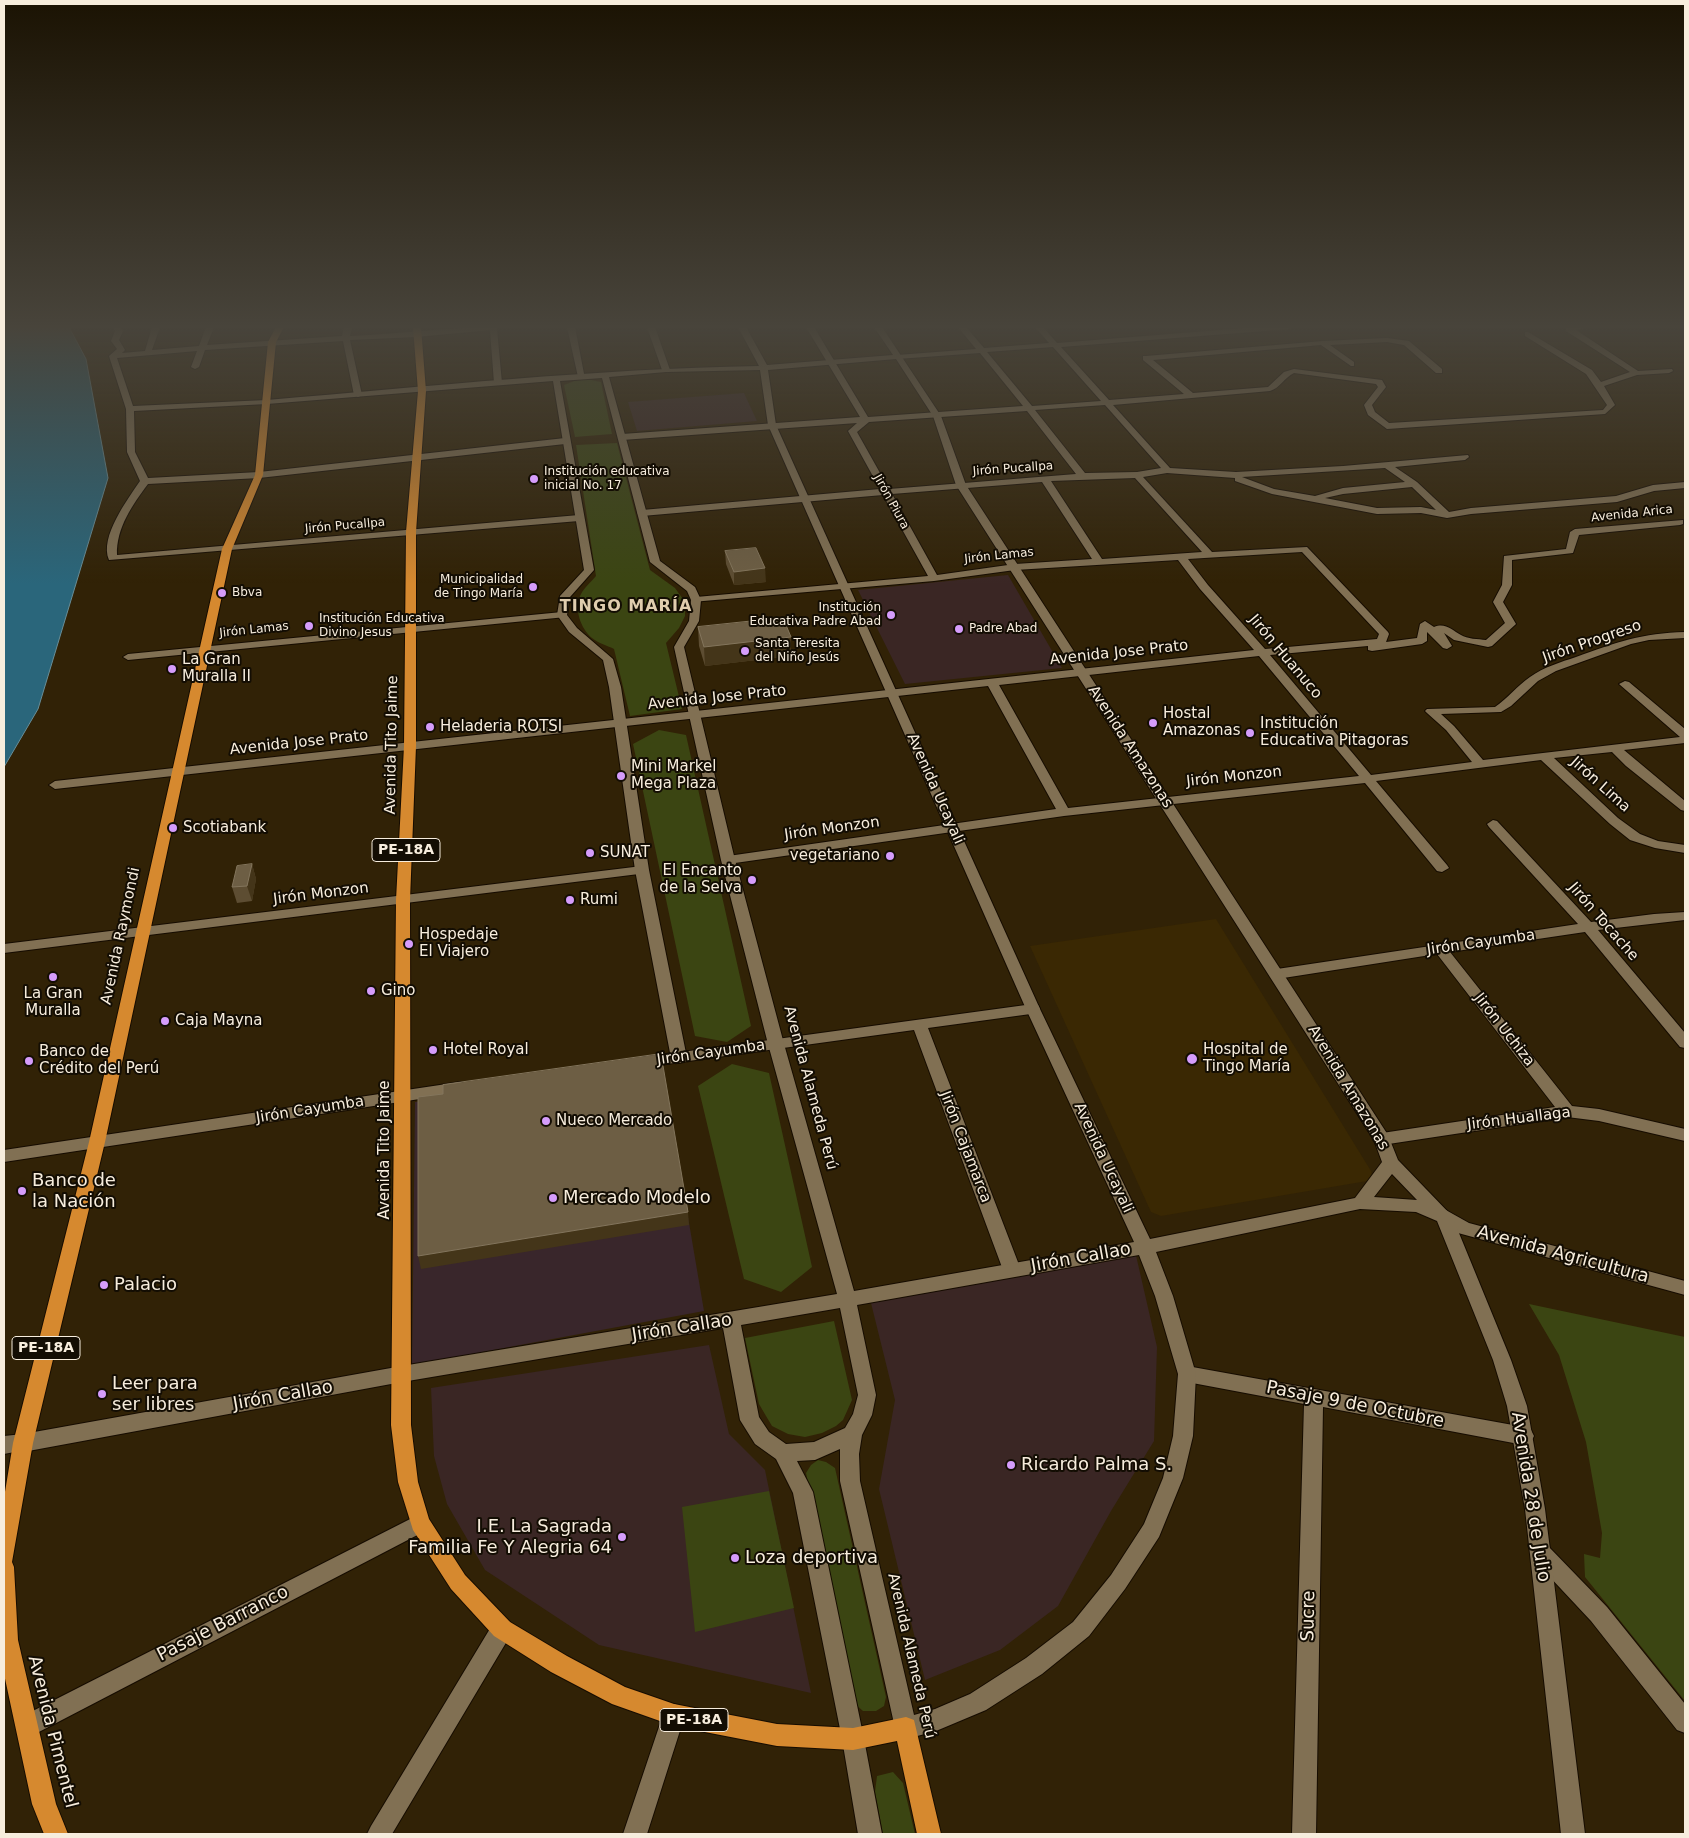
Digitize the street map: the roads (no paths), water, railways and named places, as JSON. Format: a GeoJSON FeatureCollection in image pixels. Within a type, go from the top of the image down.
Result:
{"type":"FeatureCollection","features":[{"type":"Feature","properties":{"kind":"highway","name":"Avenida Raymondi"},"geometry":{"type":"LineString","coordinates":[[4,1557],[13,1444],[97,1142],[227,549],[259,475],[266,413]]}},
{"type":"Feature","properties":{"kind":"highway","name":"Avenida Tito Jaime"},"geometry":{"type":"LineString","coordinates":[[402,1374],[401,1096],[403,900],[410,746],[411,532],[421,413]]}},
{"type":"Feature","properties":{"kind":"highway","name":"PE-18A"},"geometry":{"type":"LineString","coordinates":[[402,1374],[401,1425],[408,1482],[420,1523],[458,1582],[502,1629],[559,1664],[620,1696],[674,1715],[777,1735],[853,1739],[906,1728]]}},
{"type":"Feature","properties":{"kind":"highway","name":"Avenida Pimentel"},"geometry":{"type":"LineString","coordinates":[[4,1567],[7,1640],[44,1804],[56,1834]]}},
{"type":"Feature","properties":{"kind":"highway","name":"Avenida Alameda Perú"},"geometry":{"type":"LineString","coordinates":[[906,1728],[929,1834]]}},
{"type":"Feature","properties":{"kind":"street"},"geometry":{"type":"LineString","coordinates":[[130,413],[131,452],[145,481],[259,475],[565,441]]}},
{"type":"Feature","properties":{"kind":"street"},"geometry":{"type":"LineString","coordinates":[[561,413],[589,570],[565,596],[562,614],[572,630],[608,659],[615,687],[642,870],[679,1058]]}},
{"type":"Feature","properties":{"kind":"street"},"geometry":{"type":"LineString","coordinates":[[615,413],[656,562],[692,589],[696,600]]}},
{"type":"Feature","properties":{"kind":"street","name":"Avenida Ucayali"},"geometry":{"type":"LineString","coordinates":[[770,413],[772,425],[1033,1009],[1145,1247],[1164,1296],[1187,1374]]}},
{"type":"Feature","properties":{"kind":"street"},"geometry":{"type":"LineString","coordinates":[[862,413],[866,420]]}},
{"type":"Feature","properties":{"kind":"street","name":"Avenida Amazonas"},"geometry":{"type":"LineString","coordinates":[[935,413],[961,485],[1382,1139],[1391,1163]]}},
{"type":"Feature","properties":{"kind":"street"},"geometry":{"type":"LineString","coordinates":[[622,437],[772,425],[980,413]]}},
{"type":"Feature","properties":{"kind":"street"},"geometry":{"type":"LineString","coordinates":[[1033,413],[1082,476]]}},
{"type":"Feature","properties":{"kind":"street"},"geometry":{"type":"LineString","coordinates":[[1116,413],[1167,470]]}},
{"type":"Feature","properties":{"kind":"street"},"geometry":{"type":"LineString","coordinates":[[1370,413],[1387,426],[1593,413]]}},
{"type":"Feature","properties":{"kind":"street","name":"Jirón Piura"},"geometry":{"type":"LineString","coordinates":[[866,420],[852,432],[934,578]]}},
{"type":"Feature","properties":{"kind":"street","name":"Jirón Pucallpa"},"geometry":{"type":"LineString","coordinates":[[642,513],[961,485],[1082,476],[1136,475],[1167,470],[1236,475],[1387,465],[1465,457]]}},
{"type":"Feature","properties":{"kind":"street"},"geometry":{"type":"LineString","coordinates":[[1387,465],[1414,484],[1447,515]]}},
{"type":"Feature","properties":{"kind":"street"},"geometry":{"type":"LineString","coordinates":[[1221,474],[1251,482],[1272,491],[1377,511],[1422,510],[1447,515],[1480,510],[1617,499],[1653,488],[1685,485]]}},
{"type":"Feature","properties":{"kind":"street"},"geometry":{"type":"LineString","coordinates":[[1136,475],[1209,554]]}},
{"type":"Feature","properties":{"kind":"street"},"geometry":{"type":"LineString","coordinates":[[1045,479],[1099,562]]}},
{"type":"Feature","properties":{"kind":"street","name":"Jirón Pucallpa"},"geometry":{"type":"LineString","coordinates":[[145,481],[123,513],[113,541],[112,558],[579,518]]}},
{"type":"Feature","properties":{"kind":"street"},"geometry":{"type":"LineString","coordinates":[[1313,499],[1343,491],[1414,484]]}},
{"type":"Feature","properties":{"kind":"street","name":"Avenida Arica"},"geometry":{"type":"LineString","coordinates":[[1320,646],[1355,651],[1405,642],[1422,642],[1425,624],[1447,646],[1437,630],[1440,628],[1450,631],[1458,638],[1488,644],[1511,624],[1498,602],[1506,585],[1507,558],[1570,552],[1575,532],[1680,522]]}},
{"type":"Feature","properties":{"kind":"street","name":"Jirón Lamas"},"geometry":{"type":"LineString","coordinates":[[696,600],[934,578],[1015,567],[1304,549],[1384,634],[1381,642]]}},
{"type":"Feature","properties":{"kind":"street","name":"Jirón Huanuco"},"geometry":{"type":"LineString","coordinates":[[1181,557],[1204,587],[1262,652],[1442,868]]}},
{"type":"Feature","properties":{"kind":"street","name":"Avenida Alameda Perú"},"geometry":{"type":"LineString","coordinates":[[696,600],[694,621],[679,647],[728,860],[776,1044],[847,1299],[867,1395],[862,1415],[852,1434],[849,1454],[850,1481],[906,1728]]}},
{"type":"Feature","properties":{"kind":"street","name":"Jirón Lamas"},"geometry":{"type":"LineString","coordinates":[[128,657],[562,614]]}},
{"type":"Feature","properties":{"kind":"street","name":"Jirón Progreso"},"geometry":{"type":"LineString","coordinates":[[1480,764],[1450,728],[1431,711],[1497,710],[1507,704],[1534,679],[1552,669],[1628,642],[1649,637],[1685,635]]}},
{"type":"Feature","properties":{"kind":"street","name":"Avenida Jose Prato"},"geometry":{"type":"LineString","coordinates":[[55,785],[1262,652],[1381,642]]}},
{"type":"Feature","properties":{"kind":"street"},"geometry":{"type":"LineString","coordinates":[[992,683],[1064,812]]}},
{"type":"Feature","properties":{"kind":"street"},"geometry":{"type":"LineString","coordinates":[[1625,684],[1685,736]]}},
{"type":"Feature","properties":{"kind":"street","name":"Jirón Monzon"},"geometry":{"type":"LineString","coordinates":[[728,860],[1064,812],[1367,779],[1685,740]]}},
{"type":"Feature","properties":{"kind":"street"},"geometry":{"type":"LineString","coordinates":[[1615,748],[1630,764],[1685,807]]}},
{"type":"Feature","properties":{"kind":"street","name":"Jirón Lima"},"geometry":{"type":"LineString","coordinates":[[1544,756],[1614,821],[1635,837],[1655,844],[1685,849]]}},
{"type":"Feature","properties":{"kind":"street","name":"Jirón Tocache"},"geometry":{"type":"LineString","coordinates":[[1493,824],[1588,927],[1685,1043]]}},
{"type":"Feature","properties":{"kind":"street","name":"Jirón Monzon"},"geometry":{"type":"LineString","coordinates":[[4,949],[642,870]]}},
{"type":"Feature","properties":{"kind":"street","name":"Jirón Cayumba"},"geometry":{"type":"LineString","coordinates":[[1277,974],[1588,927],[1654,918],[1685,916]]}},
{"type":"Feature","properties":{"kind":"street","name":"Jirón Uchiza"},"geometry":{"type":"LineString","coordinates":[[1440,949],[1568,1111]]}},
{"type":"Feature","properties":{"kind":"street","name":"Jirón Cayumba"},"geometry":{"type":"LineString","coordinates":[[631,1064],[1033,1009]]}},
{"type":"Feature","properties":{"kind":"street","name":"Jirón Cajamarca"},"geometry":{"type":"LineString","coordinates":[[919,1024],[1012,1270]]}},
{"type":"Feature","properties":{"kind":"street","name":"Jirón Cayumba"},"geometry":{"type":"LineString","coordinates":[[4,1156],[477,1085]]}},
{"type":"Feature","properties":{"kind":"street","name":"Jirón Huallaga"},"geometry":{"type":"LineString","coordinates":[[1382,1139],[1568,1111],[1599,1115],[1685,1135]]}},
{"type":"Feature","properties":{"kind":"street"},"geometry":{"type":"LineString","coordinates":[[1360,1203],[1391,1163]]}},
{"type":"Feature","properties":{"kind":"street","name":"Avenida 28 de Julio"},"geometry":{"type":"LineString","coordinates":[[1391,1163],[1444,1216],[1502,1360],[1517,1406],[1524,1436],[1540,1552],[1574,1834]]}},
{"type":"Feature","properties":{"kind":"street","name":"Jirón Callao"},"geometry":{"type":"LineString","coordinates":[[13,1444],[402,1374],[731,1320],[1145,1247],[1360,1203],[1417,1206],[1444,1216]]}},
{"type":"Feature","properties":{"kind":"street","name":"Avenida Agricultura"},"geometry":{"type":"LineString","coordinates":[[1444,1216],[1464,1228],[1685,1288]]}},
{"type":"Feature","properties":{"kind":"street"},"geometry":{"type":"LineString","coordinates":[[731,1320],[750,1420],[762,1438],[783,1453],[803,1492],[853,1739],[870,1834]]}},
{"type":"Feature","properties":{"kind":"street"},"geometry":{"type":"LineString","coordinates":[[906,1728],[936,1720],[978,1702],[1034,1666],[1081,1630],[1118,1582],[1152,1530],[1173,1478],[1183,1436],[1187,1374]]}},
{"type":"Feature","properties":{"kind":"street","name":"Pasaje 9 de Octubre"},"geometry":{"type":"LineString","coordinates":[[1187,1374],[1524,1436]]}},
{"type":"Feature","properties":{"kind":"street","name":"Sucre"},"geometry":{"type":"LineString","coordinates":[[1304,1834],[1314,1398]]}},
{"type":"Feature","properties":{"kind":"street"},"geometry":{"type":"LineString","coordinates":[[783,1453],[815,1451],[852,1434]]}},
{"type":"Feature","properties":{"kind":"street","name":"Pasaje Barranco"},"geometry":{"type":"LineString","coordinates":[[27,1726],[420,1523]]}},
{"type":"Feature","properties":{"kind":"street"},"geometry":{"type":"LineString","coordinates":[[1540,1552],[1599,1614],[1685,1722]]}},
{"type":"Feature","properties":{"kind":"street"},"geometry":{"type":"LineString","coordinates":[[380,1834],[502,1629]]}},
{"type":"Feature","properties":{"kind":"street"},"geometry":{"type":"LineString","coordinates":[[635,1834],[674,1715]]}},
{"type":"Feature","properties":{"kind":"water"},"geometry":{"type":"Polygon","coordinates":[[[4,413],[96,413],[108,478],[38,709],[4,767],[4,413]]]}},
{"type":"Feature","properties":{"kind":"place","name":"Institución educativa inicial No. 17"},"geometry":{"type":"Point","coordinates":[534,479]}},
{"type":"Feature","properties":{"kind":"place","name":"Municipalidad de Tingo María"},"geometry":{"type":"Point","coordinates":[533,587]}},
{"type":"Feature","properties":{"kind":"place","name":"Bbva"},"geometry":{"type":"Point","coordinates":[222,593]}},
{"type":"Feature","properties":{"kind":"place","name":"Institución Educativa Padre Abad"},"geometry":{"type":"Point","coordinates":[891,615]}},
{"type":"Feature","properties":{"kind":"place","name":"Institución Educativa Divino Jesus"},"geometry":{"type":"Point","coordinates":[309,626]}},
{"type":"Feature","properties":{"kind":"place","name":"Padre Abad"},"geometry":{"type":"Point","coordinates":[959,629]}},
{"type":"Feature","properties":{"kind":"place","name":"Santa Teresita del Niño Jesús"},"geometry":{"type":"Point","coordinates":[745,651]}},
{"type":"Feature","properties":{"kind":"place","name":"La Gran Muralla II"},"geometry":{"type":"Point","coordinates":[172,669]}},
{"type":"Feature","properties":{"kind":"place","name":"Hostal Amazonas"},"geometry":{"type":"Point","coordinates":[1153,723]}},
{"type":"Feature","properties":{"kind":"place","name":"Heladeria ROTSI"},"geometry":{"type":"Point","coordinates":[430,727]}},
{"type":"Feature","properties":{"kind":"place","name":"Institución Educativa Pitagoras"},"geometry":{"type":"Point","coordinates":[1250,733]}},
{"type":"Feature","properties":{"kind":"place","name":"Mini Markel Mega Plaza"},"geometry":{"type":"Point","coordinates":[621,776]}},
{"type":"Feature","properties":{"kind":"place","name":"Scotiabank"},"geometry":{"type":"Point","coordinates":[173,828]}},
{"type":"Feature","properties":{"kind":"place","name":"SUNAT"},"geometry":{"type":"Point","coordinates":[590,853]}},
{"type":"Feature","properties":{"kind":"place","name":"vegetariano"},"geometry":{"type":"Point","coordinates":[890,856]}},
{"type":"Feature","properties":{"kind":"place","name":"El Encanto de la Selva"},"geometry":{"type":"Point","coordinates":[752,880]}},
{"type":"Feature","properties":{"kind":"place","name":"Rumi"},"geometry":{"type":"Point","coordinates":[570,900]}},
{"type":"Feature","properties":{"kind":"place","name":"Hospedaje El Viajero"},"geometry":{"type":"Point","coordinates":[409,944]}},
{"type":"Feature","properties":{"kind":"place","name":"La Gran Muralla"},"geometry":{"type":"Point","coordinates":[53,977]}},
{"type":"Feature","properties":{"kind":"place","name":"Gino"},"geometry":{"type":"Point","coordinates":[371,991]}},
{"type":"Feature","properties":{"kind":"place","name":"Caja Mayna"},"geometry":{"type":"Point","coordinates":[165,1021]}},
{"type":"Feature","properties":{"kind":"place","name":"Hotel Royal"},"geometry":{"type":"Point","coordinates":[433,1050]}},
{"type":"Feature","properties":{"kind":"place","name":"Hospital de Tingo María"},"geometry":{"type":"Point","coordinates":[1192,1059]}},
{"type":"Feature","properties":{"kind":"place","name":"Banco de Crédito del Perú"},"geometry":{"type":"Point","coordinates":[29,1061]}},
{"type":"Feature","properties":{"kind":"place","name":"Nueco Mercado"},"geometry":{"type":"Point","coordinates":[546,1121]}},
{"type":"Feature","properties":{"kind":"place","name":"Banco de la Nación"},"geometry":{"type":"Point","coordinates":[22,1191]}},
{"type":"Feature","properties":{"kind":"place","name":"Mercado Modelo"},"geometry":{"type":"Point","coordinates":[553,1198]}},
{"type":"Feature","properties":{"kind":"place","name":"Palacio"},"geometry":{"type":"Point","coordinates":[104,1285]}},
{"type":"Feature","properties":{"kind":"place","name":"Leer para ser libres"},"geometry":{"type":"Point","coordinates":[102,1394]}},
{"type":"Feature","properties":{"kind":"place","name":"Ricardo Palma S."},"geometry":{"type":"Point","coordinates":[1011,1465]}},
{"type":"Feature","properties":{"kind":"place","name":"I.E. La Sagrada Familia Fe Y Alegria 64"},"geometry":{"type":"Point","coordinates":[622,1537]}},
{"type":"Feature","properties":{"kind":"place","name":"Loza deportiva"},"geometry":{"type":"Point","coordinates":[735,1558]}},
{"type":"Feature","properties":{"kind":"district","name":"TINGO MARÍA"},"geometry":{"type":"Point","coordinates":[626,607]}}]}
